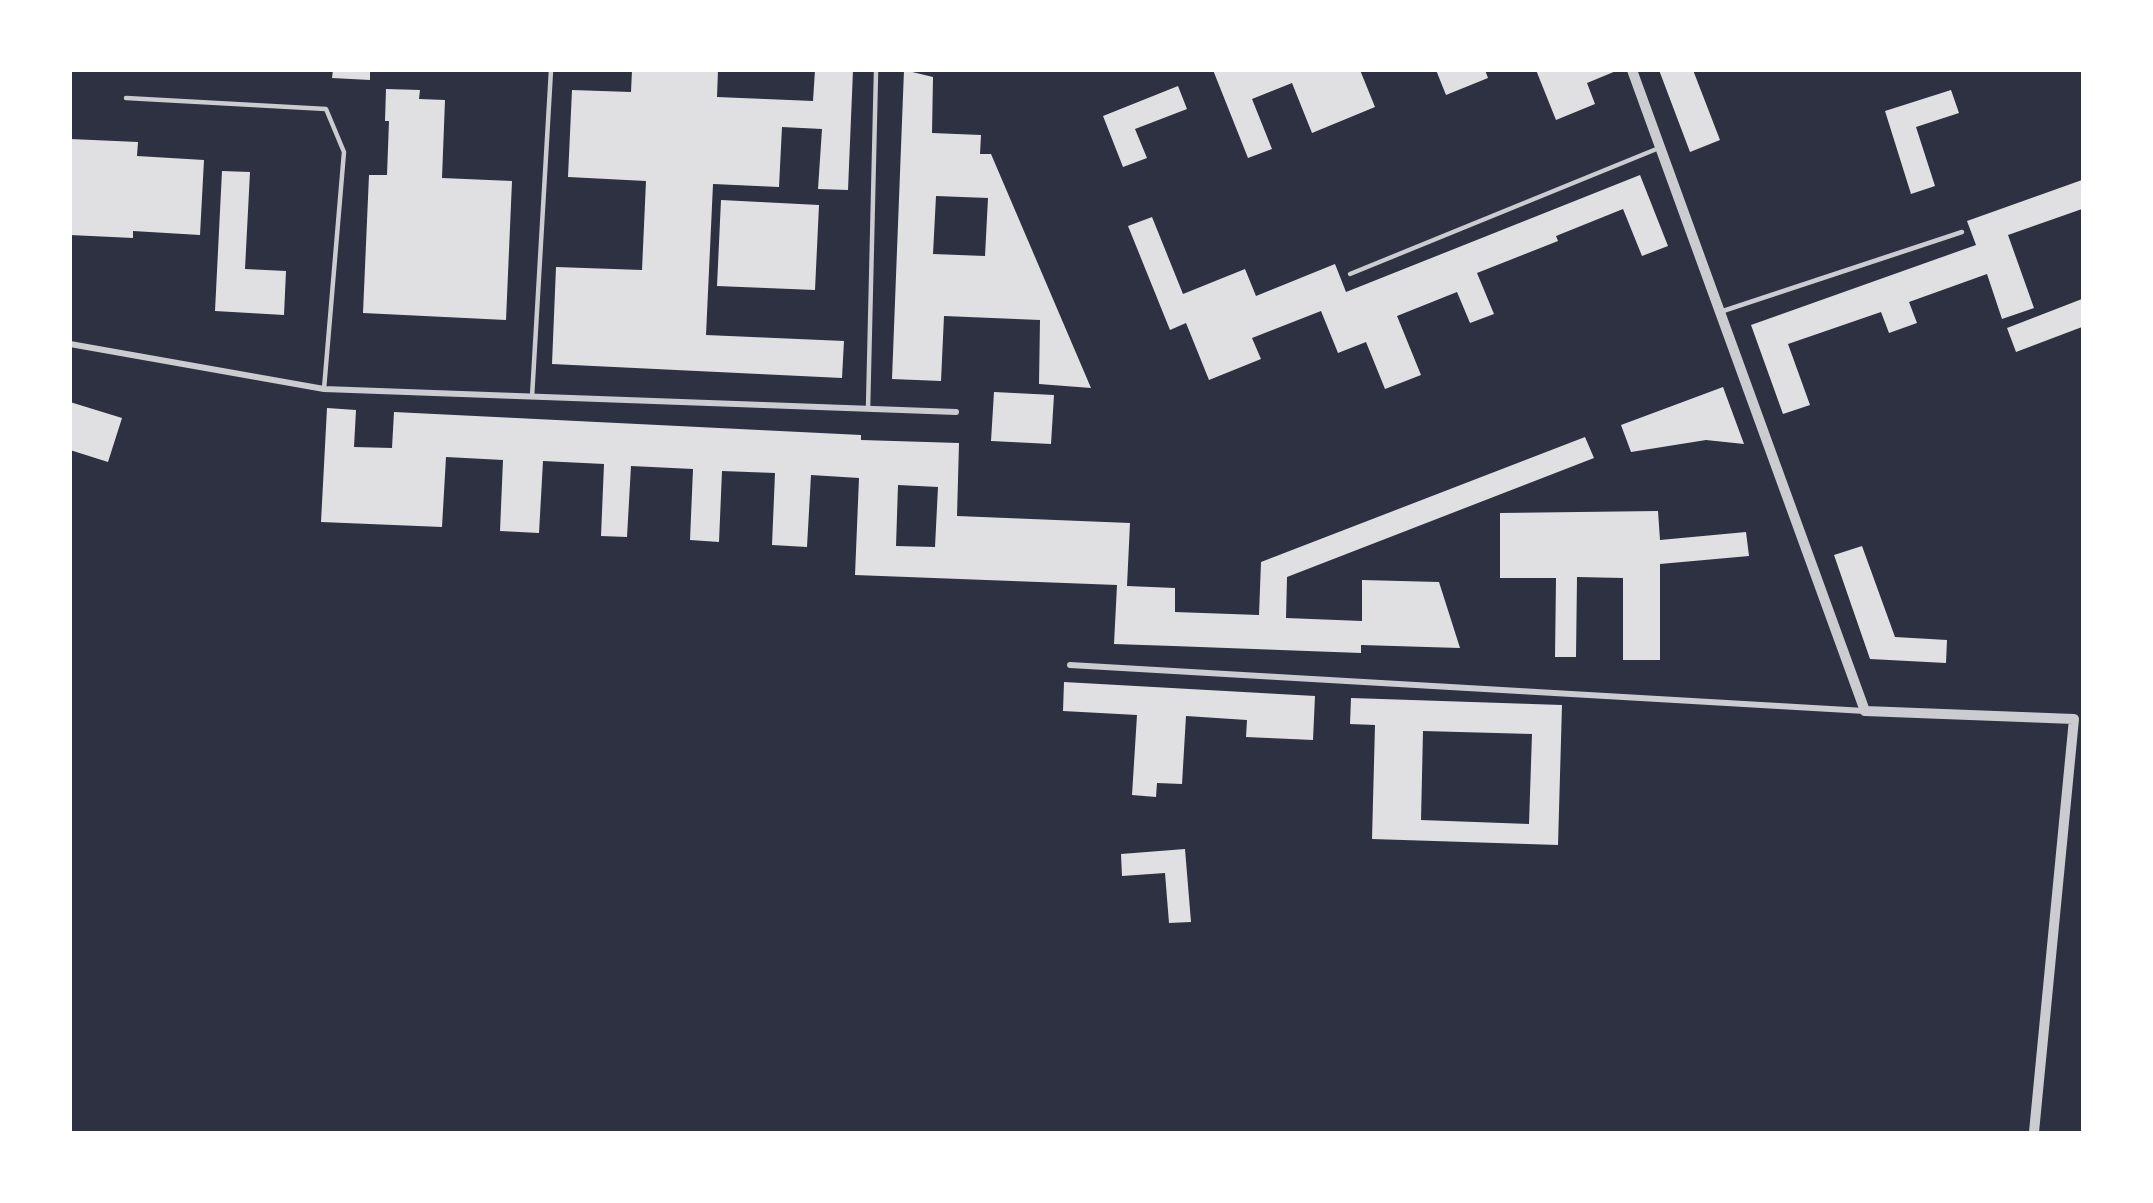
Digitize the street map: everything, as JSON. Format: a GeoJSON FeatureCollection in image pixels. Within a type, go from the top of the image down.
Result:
{"type":"FeatureCollection","features":[{"type":"Feature","properties":{"kind":"street"},"geometry":{"type":"LineString","coordinates":[[1632,70],[1865,711]]}},
{"type":"Feature","properties":{"kind":"street"},"geometry":{"type":"LineString","coordinates":[[70,344],[324,389],[956,412]]}},
{"type":"Feature","properties":{"kind":"street"},"geometry":{"type":"LineString","coordinates":[[1070,665],[1865,711],[2078,719],[2034,1132]]}},
{"type":"Feature","properties":{"kind":"lane"},"geometry":{"type":"LineString","coordinates":[[531,396],[551,70]]}},
{"type":"Feature","properties":{"kind":"lane"},"geometry":{"type":"LineString","coordinates":[[868,409],[876,72]]}},
{"type":"Feature","properties":{"kind":"lane"},"geometry":{"type":"LineString","coordinates":[[126,98],[326,109],[344,152],[324,389]]}},
{"type":"Feature","properties":{"kind":"lane"},"geometry":{"type":"LineString","coordinates":[[1350,274],[1660,148]]}},
{"type":"Feature","properties":{"kind":"lane"},"geometry":{"type":"LineString","coordinates":[[1720,312],[1962,232]]}},
{"type":"Feature","properties":{"kind":"building"},"geometry":{"type":"Polygon","coordinates":[[[333,70],[370,70],[370,80],[332,78],[333,70]]]}},
{"type":"Feature","properties":{"kind":"building"},"geometry":{"type":"Polygon","coordinates":[[[632,70],[718,70],[717,97],[813,101],[815,70],[853,70],[848,190],[818,189],[822,129],[782,127],[779,187],[713,184],[706,335],[844,341],[842,378],[552,364],[556,267],[642,270],[646,181],[568,177],[572,90],[631,92],[632,70]]]}},
{"type":"Feature","properties":{"kind":"building"},"geometry":{"type":"Polygon","coordinates":[[[904,70],[933,77],[932,133],[981,135],[980,154],[991,154],[1091,388],[1039,384],[1040,320],[944,316],[941,381],[892,379],[904,70]],[[936,196],[933,254],[985,256],[988,198],[936,196]]]}},
{"type":"Feature","properties":{"kind":"building"},"geometry":{"type":"Polygon","coordinates":[[[1213,70],[1360,70],[1375,107],[1312,133],[1292,83],[1252,99],[1272,149],[1248,158],[1213,70]]]}},
{"type":"Feature","properties":{"kind":"building"},"geometry":{"type":"Polygon","coordinates":[[[1436,70],[1485,70],[1488,78],[1446,95],[1436,70]]]}},
{"type":"Feature","properties":{"kind":"building"},"geometry":{"type":"Polygon","coordinates":[[[1536,70],[1616,71],[1587,83],[1595,104],[1556,120],[1536,70]]]}},
{"type":"Feature","properties":{"kind":"building"},"geometry":{"type":"Polygon","coordinates":[[[1659,70],[1693,70],[1720,140],[1690,152],[1659,70]]]}},
{"type":"Feature","properties":{"kind":"building"},"geometry":{"type":"Polygon","coordinates":[[[1178,86],[1187,109],[1135,129],[1147,158],[1123,167],[1103,116],[1178,86]]]}},
{"type":"Feature","properties":{"kind":"building"},"geometry":{"type":"Polygon","coordinates":[[[386,89],[420,90],[419,99],[445,100],[442,178],[512,181],[506,320],[363,313],[369,175],[387,175],[389,121],[385,121],[386,89]]]}},
{"type":"Feature","properties":{"kind":"building"},"geometry":{"type":"Polygon","coordinates":[[[1951,90],[1959,113],[1916,127],[1935,186],[1911,194],[1885,111],[1951,90]]]}},
{"type":"Feature","properties":{"kind":"building"},"geometry":{"type":"Polygon","coordinates":[[[70,139],[138,142],[137,156],[204,160],[200,235],[133,231],[133,238],[70,235],[70,139]]]}},
{"type":"Feature","properties":{"kind":"building"},"geometry":{"type":"Polygon","coordinates":[[[222,171],[250,172],[245,269],[286,271],[284,315],[215,311],[222,171]]]}},
{"type":"Feature","properties":{"kind":"building"},"geometry":{"type":"Polygon","coordinates":[[[1640,175],[1668,246],[1642,256],[1623,209],[1556,236],[1558,241],[1477,273],[1494,314],[1470,323],[1457,292],[1397,316],[1421,375],[1385,389],[1366,342],[1338,353],[1321,311],[1252,338],[1261,359],[1209,380],[1186,323],[1170,330],[1128,226],[1152,217],[1183,294],[1245,269],[1256,296],[1335,264],[1346,292],[1640,175]]]}},
{"type":"Feature","properties":{"kind":"building"},"geometry":{"type":"Polygon","coordinates":[[[2082,180],[2082,209],[2008,235],[2034,308],[2002,319],[1987,274],[1909,302],[1917,323],[1889,333],[1881,312],[1788,344],[1810,405],[1783,414],[1751,325],[1976,245],[1967,221],[2082,180]]]}},
{"type":"Feature","properties":{"kind":"building"},"geometry":{"type":"Polygon","coordinates":[[[721,200],[819,205],[815,290],[717,286],[721,200]]]}},
{"type":"Feature","properties":{"kind":"building"},"geometry":{"type":"Polygon","coordinates":[[[2082,299],[2082,327],[2016,352],[2007,328],[2082,299]]]}},
{"type":"Feature","properties":{"kind":"building"},"geometry":{"type":"Polygon","coordinates":[[[1723,387],[1744,444],[1706,440],[1631,452],[1621,425],[1723,387]]]}},
{"type":"Feature","properties":{"kind":"building"},"geometry":{"type":"Polygon","coordinates":[[[994,392],[1054,395],[1051,444],[991,441],[994,392]]]}},
{"type":"Feature","properties":{"kind":"building"},"geometry":{"type":"Polygon","coordinates":[[[70,402],[122,418],[108,462],[70,450],[70,402]]]}},
{"type":"Feature","properties":{"kind":"building"},"geometry":{"type":"Polygon","coordinates":[[[327,408],[356,410],[354,447],[392,448],[394,412],[861,435],[861,440],[959,443],[957,516],[1130,523],[1127,586],[1175,588],[1175,612],[1259,615],[1261,562],[1585,437],[1594,458],[1287,577],[1286,618],[1362,621],[1362,580],[1439,582],[1460,648],[1361,645],[1361,653],[1114,644],[1117,585],[855,575],[859,478],[811,475],[807,547],[772,545],[775,473],[722,471],[719,542],[690,540],[693,469],[631,466],[627,537],[601,536],[604,464],[543,461],[539,533],[500,531],[503,460],[446,457],[442,527],[321,522],[327,408]],[[898,485],[896,546],[935,547],[938,487],[898,485]]]}},
{"type":"Feature","properties":{"kind":"building"},"geometry":{"type":"Polygon","coordinates":[[[1658,511],[1660,540],[1746,532],[1749,556],[1660,564],[1660,660],[1623,660],[1623,578],[1577,577],[1576,657],[1555,657],[1556,578],[1500,578],[1500,513],[1658,511]]]}},
{"type":"Feature","properties":{"kind":"building"},"geometry":{"type":"Polygon","coordinates":[[[1862,546],[1895,637],[1947,640],[1946,663],[1870,659],[1834,555],[1862,546]]]}},
{"type":"Feature","properties":{"kind":"building"},"geometry":{"type":"Polygon","coordinates":[[[1064,682],[1315,696],[1313,740],[1246,737],[1247,720],[1186,716],[1182,784],[1157,783],[1156,797],[1132,795],[1137,715],[1063,711],[1064,682]]]}},
{"type":"Feature","properties":{"kind":"building"},"geometry":{"type":"Polygon","coordinates":[[[1351,698],[1562,705],[1558,845],[1372,839],[1375,725],[1350,724],[1351,698]],[[1423,731],[1421,820],[1529,824],[1532,734],[1423,731]]]}},
{"type":"Feature","properties":{"kind":"building"},"geometry":{"type":"Polygon","coordinates":[[[1185,849],[1191,922],[1169,923],[1165,873],[1122,876],[1121,854],[1185,849]]]}}]}
